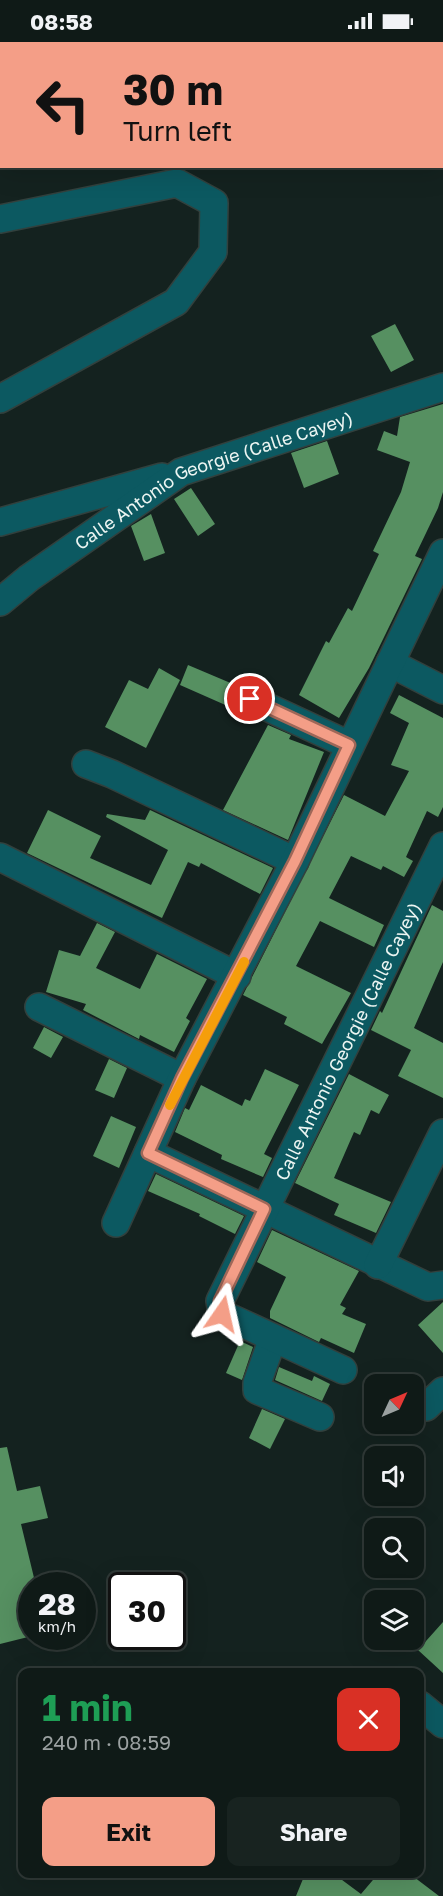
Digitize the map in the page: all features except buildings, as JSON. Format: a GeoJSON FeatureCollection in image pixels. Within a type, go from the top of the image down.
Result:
{"type":"FeatureCollection","features":[{"type":"Feature","properties":{"kind":"street"},"geometry":{"type":"LineString","coordinates":[[0,219],[177,183],[214,203],[213,252],[176,302],[0,399]]}},
{"type":"Feature","properties":{"kind":"street","name":"Calle Antonio Georgie (Calle Cayey)"},"geometry":{"type":"LineString","coordinates":[[0,602],[29,578],[181,472],[443,387]]}},
{"type":"Feature","properties":{"kind":"street"},"geometry":{"type":"LineString","coordinates":[[0,522],[181,472]]}},
{"type":"Feature","properties":{"kind":"street"},"geometry":{"type":"LineString","coordinates":[[116,1223],[182,1078],[295,861],[443,553]]}},
{"type":"Feature","properties":{"kind":"street"},"geometry":{"type":"LineString","coordinates":[[390,663],[443,690]]}},
{"type":"Feature","properties":{"kind":"street"},"geometry":{"type":"LineString","coordinates":[[250,699],[349,745]]}},
{"type":"Feature","properties":{"kind":"street"},"geometry":{"type":"LineString","coordinates":[[86,764],[112,774],[295,861]]}},
{"type":"Feature","properties":{"kind":"street","name":"Calle Antonio Georgie (Calle Cayey)"},"geometry":{"type":"LineString","coordinates":[[273,1338],[222,1314],[220,1301],[443,846]]}},
{"type":"Feature","properties":{"kind":"street"},"geometry":{"type":"LineString","coordinates":[[0,857],[237,976]]}},
{"type":"Feature","properties":{"kind":"street"},"geometry":{"type":"LineString","coordinates":[[39,1007],[182,1078]]}},
{"type":"Feature","properties":{"kind":"street"},"geometry":{"type":"LineString","coordinates":[[378,1265],[443,1133]]}},
{"type":"Feature","properties":{"kind":"street"},"geometry":{"type":"LineString","coordinates":[[148,1153],[378,1265],[428,1287],[443,1285]]}},
{"type":"Feature","properties":{"kind":"street"},"geometry":{"type":"LineString","coordinates":[[320,1416],[257,1390],[273,1338],[343,1370]]}},
{"type":"Feature","properties":{"kind":"street"},"geometry":{"type":"LineString","coordinates":[[424,1709],[443,1724]]}},
{"type":"Feature","properties":{"kind":"slow traffic"},"geometry":{"type":"LineString","coordinates":[[170,1105],[244,962]]}},
{"type":"Feature","properties":{"kind":"route"},"geometry":{"type":"LineString","coordinates":[[222,1314],[220,1301],[264,1209],[148,1153],[182,1078],[295,861],[349,745],[250,699]]}}]}
